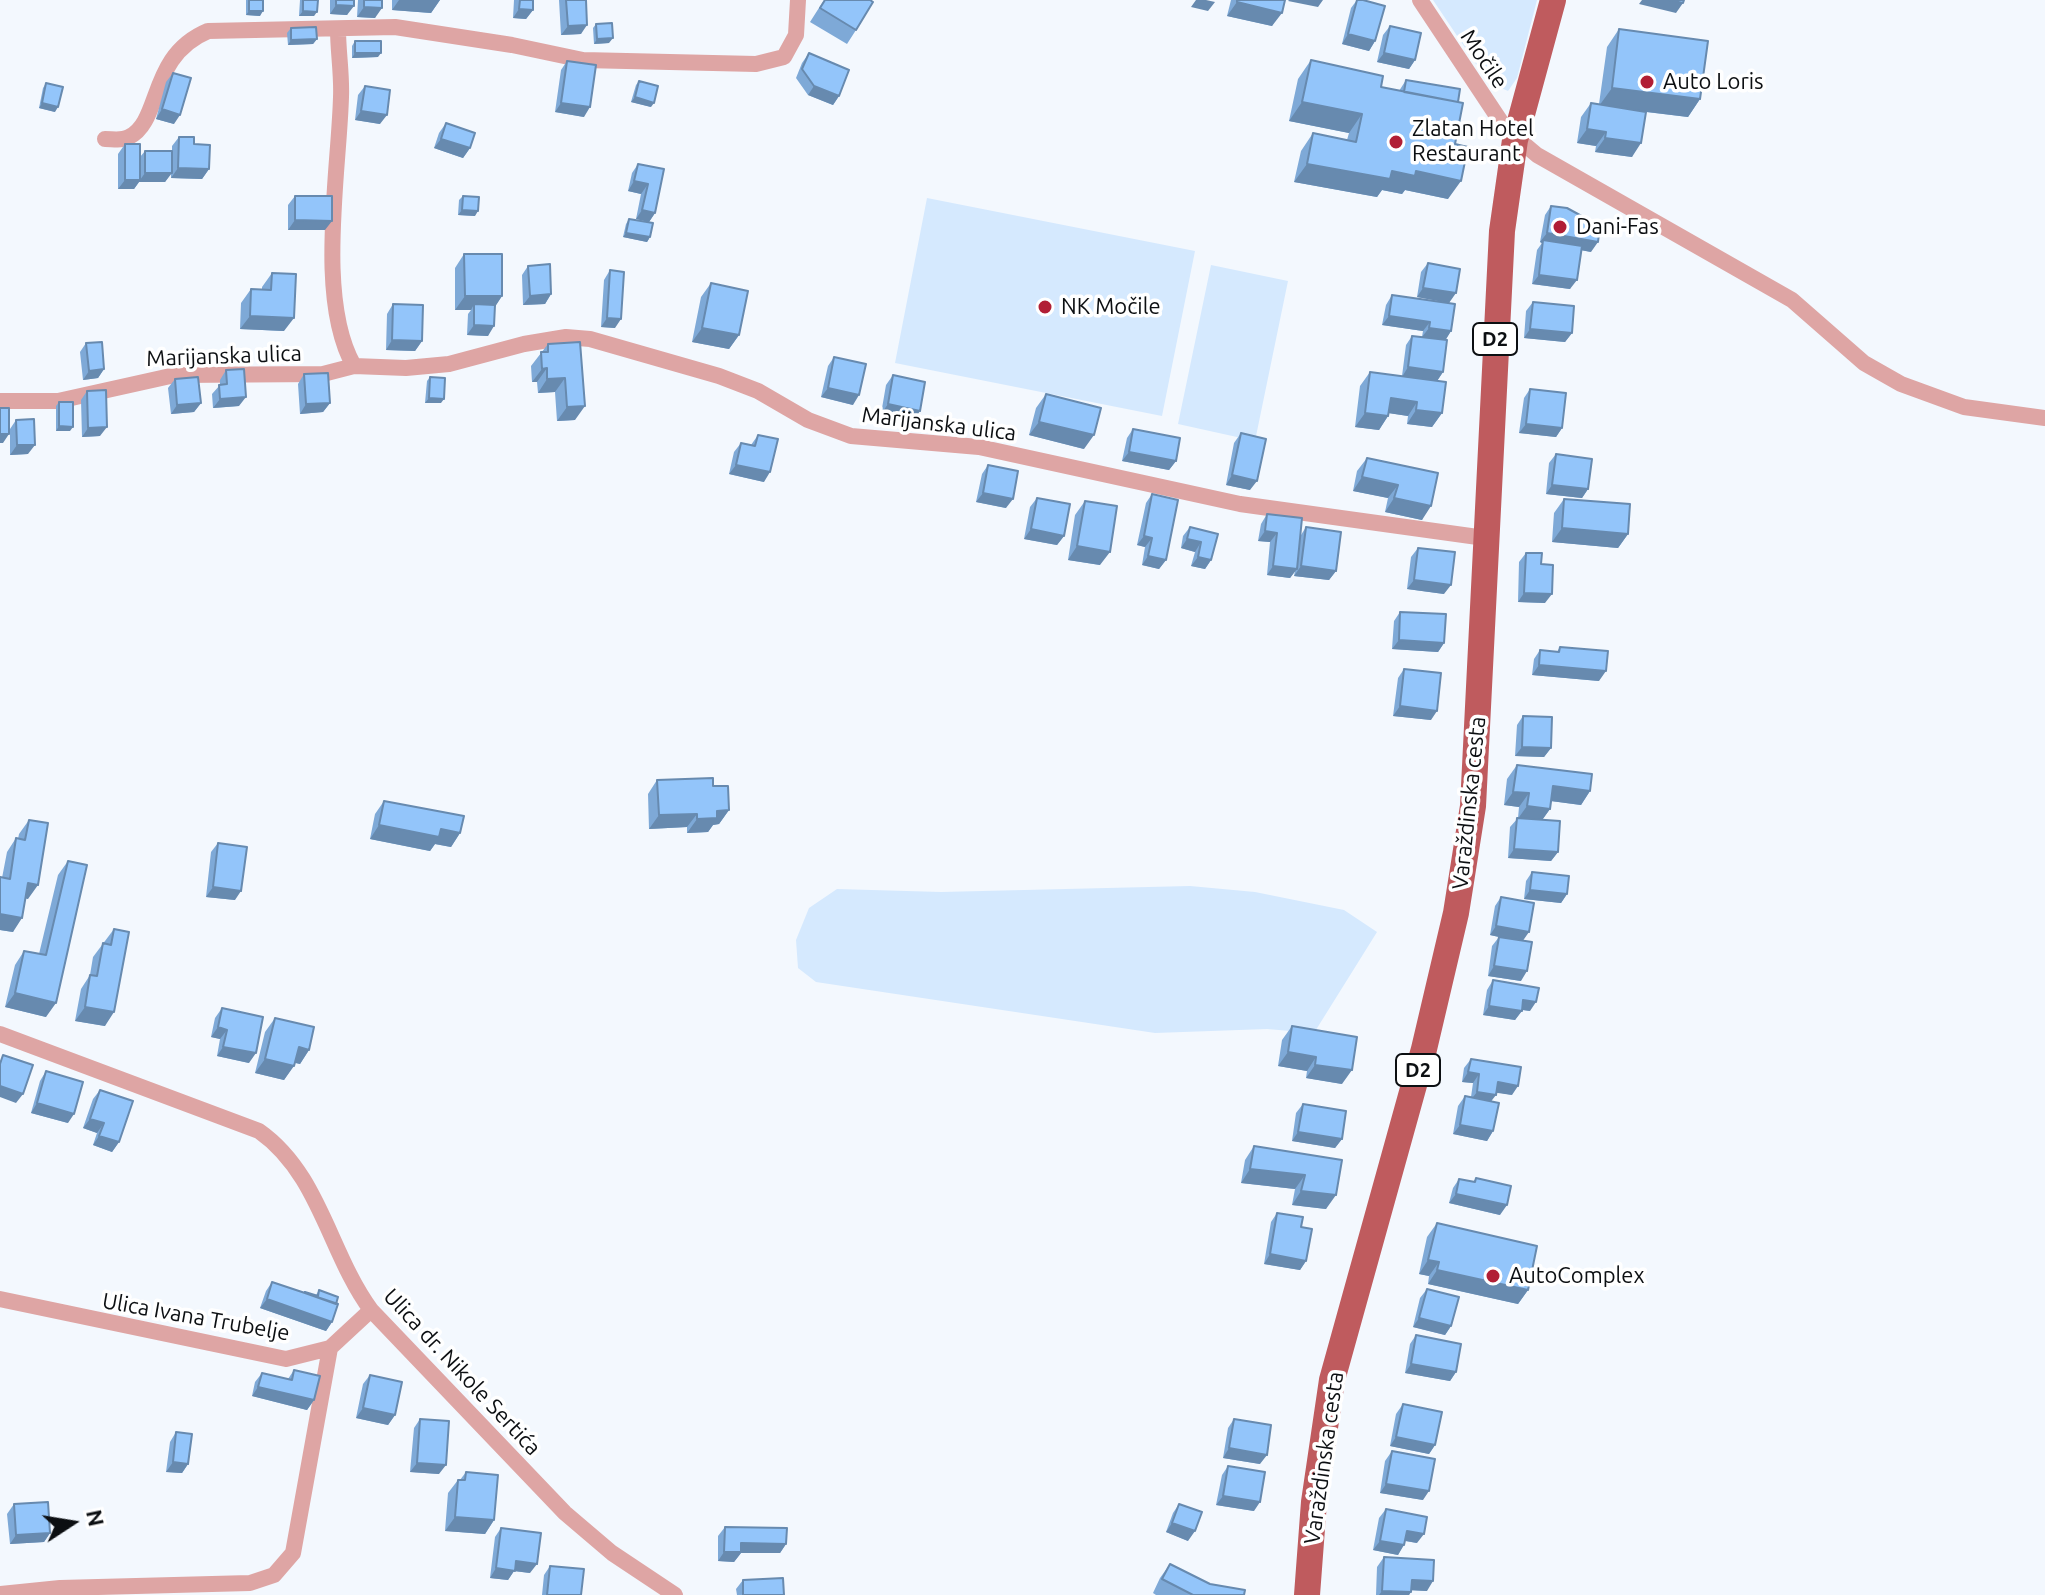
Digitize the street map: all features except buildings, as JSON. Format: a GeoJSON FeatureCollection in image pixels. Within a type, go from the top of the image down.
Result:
{"type":"FeatureCollection","features":[{"type":"Feature","properties":{"kind":"main road","name":"Varaždinska cesta"},"geometry":{"type":"LineString","coordinates":[[1307,1595],[1314,1502],[1332,1380],[1424,1049],[1456,913],[1473,806],[1498,287],[1515,140],[1553,0]]}},
{"type":"Feature","properties":{"kind":"street"},"geometry":{"type":"LineString","coordinates":[[105,139],[127,139],[142,128],[170,61],[187,40],[208,31],[395,27],[583,60],[756,64],[784,57],[796,35],[798,0]]}},
{"type":"Feature","properties":{"kind":"street","name":"Močile"},"geometry":{"type":"LineString","coordinates":[[1416,0],[1515,140]]}},
{"type":"Feature","properties":{"kind":"street"},"geometry":{"type":"LineString","coordinates":[[338,29],[342,92],[332,266],[342,332],[354,366]]}},
{"type":"Feature","properties":{"kind":"street"},"geometry":{"type":"LineString","coordinates":[[1515,140],[1546,161],[1792,300],[1864,363],[1901,384],[1964,407],[2045,418]]}},
{"type":"Feature","properties":{"kind":"street","name":"Marijanska ulica"},"geometry":{"type":"LineString","coordinates":[[0,401],[58,401],[175,375],[323,374],[354,366],[406,368],[449,364],[524,344],[566,337],[590,339],[719,376],[758,391],[808,420],[851,436],[979,447],[1240,504],[1485,538]]}},
{"type":"Feature","properties":{"kind":"street","name":"Ulica dr. Nikole Sertića"},"geometry":{"type":"LineString","coordinates":[[0,1034],[259,1131],[280,1146],[308,1185],[358,1292],[371,1310],[565,1513],[612,1553],[675,1595]]}},
{"type":"Feature","properties":{"kind":"street","name":"Ulica Ivana Trubelje"},"geometry":{"type":"LineString","coordinates":[[0,1299],[286,1359],[330,1348],[371,1310]]}},
{"type":"Feature","properties":{"kind":"street"},"geometry":{"type":"LineString","coordinates":[[0,1594],[60,1588],[250,1583],[274,1575],[293,1553],[330,1348]]}},
{"type":"Feature","properties":{"kind":"shaded area"},"geometry":{"type":"Polygon","coordinates":[[[1433,0],[1537,0],[1517,78],[1508,91],[1488,82],[1433,0]]]}},
{"type":"Feature","properties":{"kind":"shaded area","name":"NK Močile"},"geometry":{"type":"Polygon","coordinates":[[[927,198],[1195,251],[1162,416],[895,363],[927,198]]]}},
{"type":"Feature","properties":{"kind":"shaded area"},"geometry":{"type":"Polygon","coordinates":[[[1211,265],[1288,281],[1255,441],[1178,424],[1211,265]]]}},
{"type":"Feature","properties":{"kind":"shaded area"},"geometry":{"type":"Polygon","coordinates":[[[1190,886],[1255,892],[1344,910],[1377,932],[1314,1033],[1267,1029],[1155,1033],[816,982],[798,968],[796,940],[809,908],[837,889],[941,892],[1190,886]]]}},
{"type":"Feature","properties":{"kind":"place","name":"Auto Loris"},"geometry":{"type":"Point","coordinates":[1647,82]}},
{"type":"Feature","properties":{"kind":"place","name":"Zlatan Hotel Restaurant"},"geometry":{"type":"Point","coordinates":[1396,142]}},
{"type":"Feature","properties":{"kind":"place","name":"Dani-Fas"},"geometry":{"type":"Point","coordinates":[1560,227]}},
{"type":"Feature","properties":{"kind":"place","name":"NK Močile"},"geometry":{"type":"Point","coordinates":[1045,307]}},
{"type":"Feature","properties":{"kind":"place","name":"AutoComplex"},"geometry":{"type":"Point","coordinates":[1493,1276]}}]}
